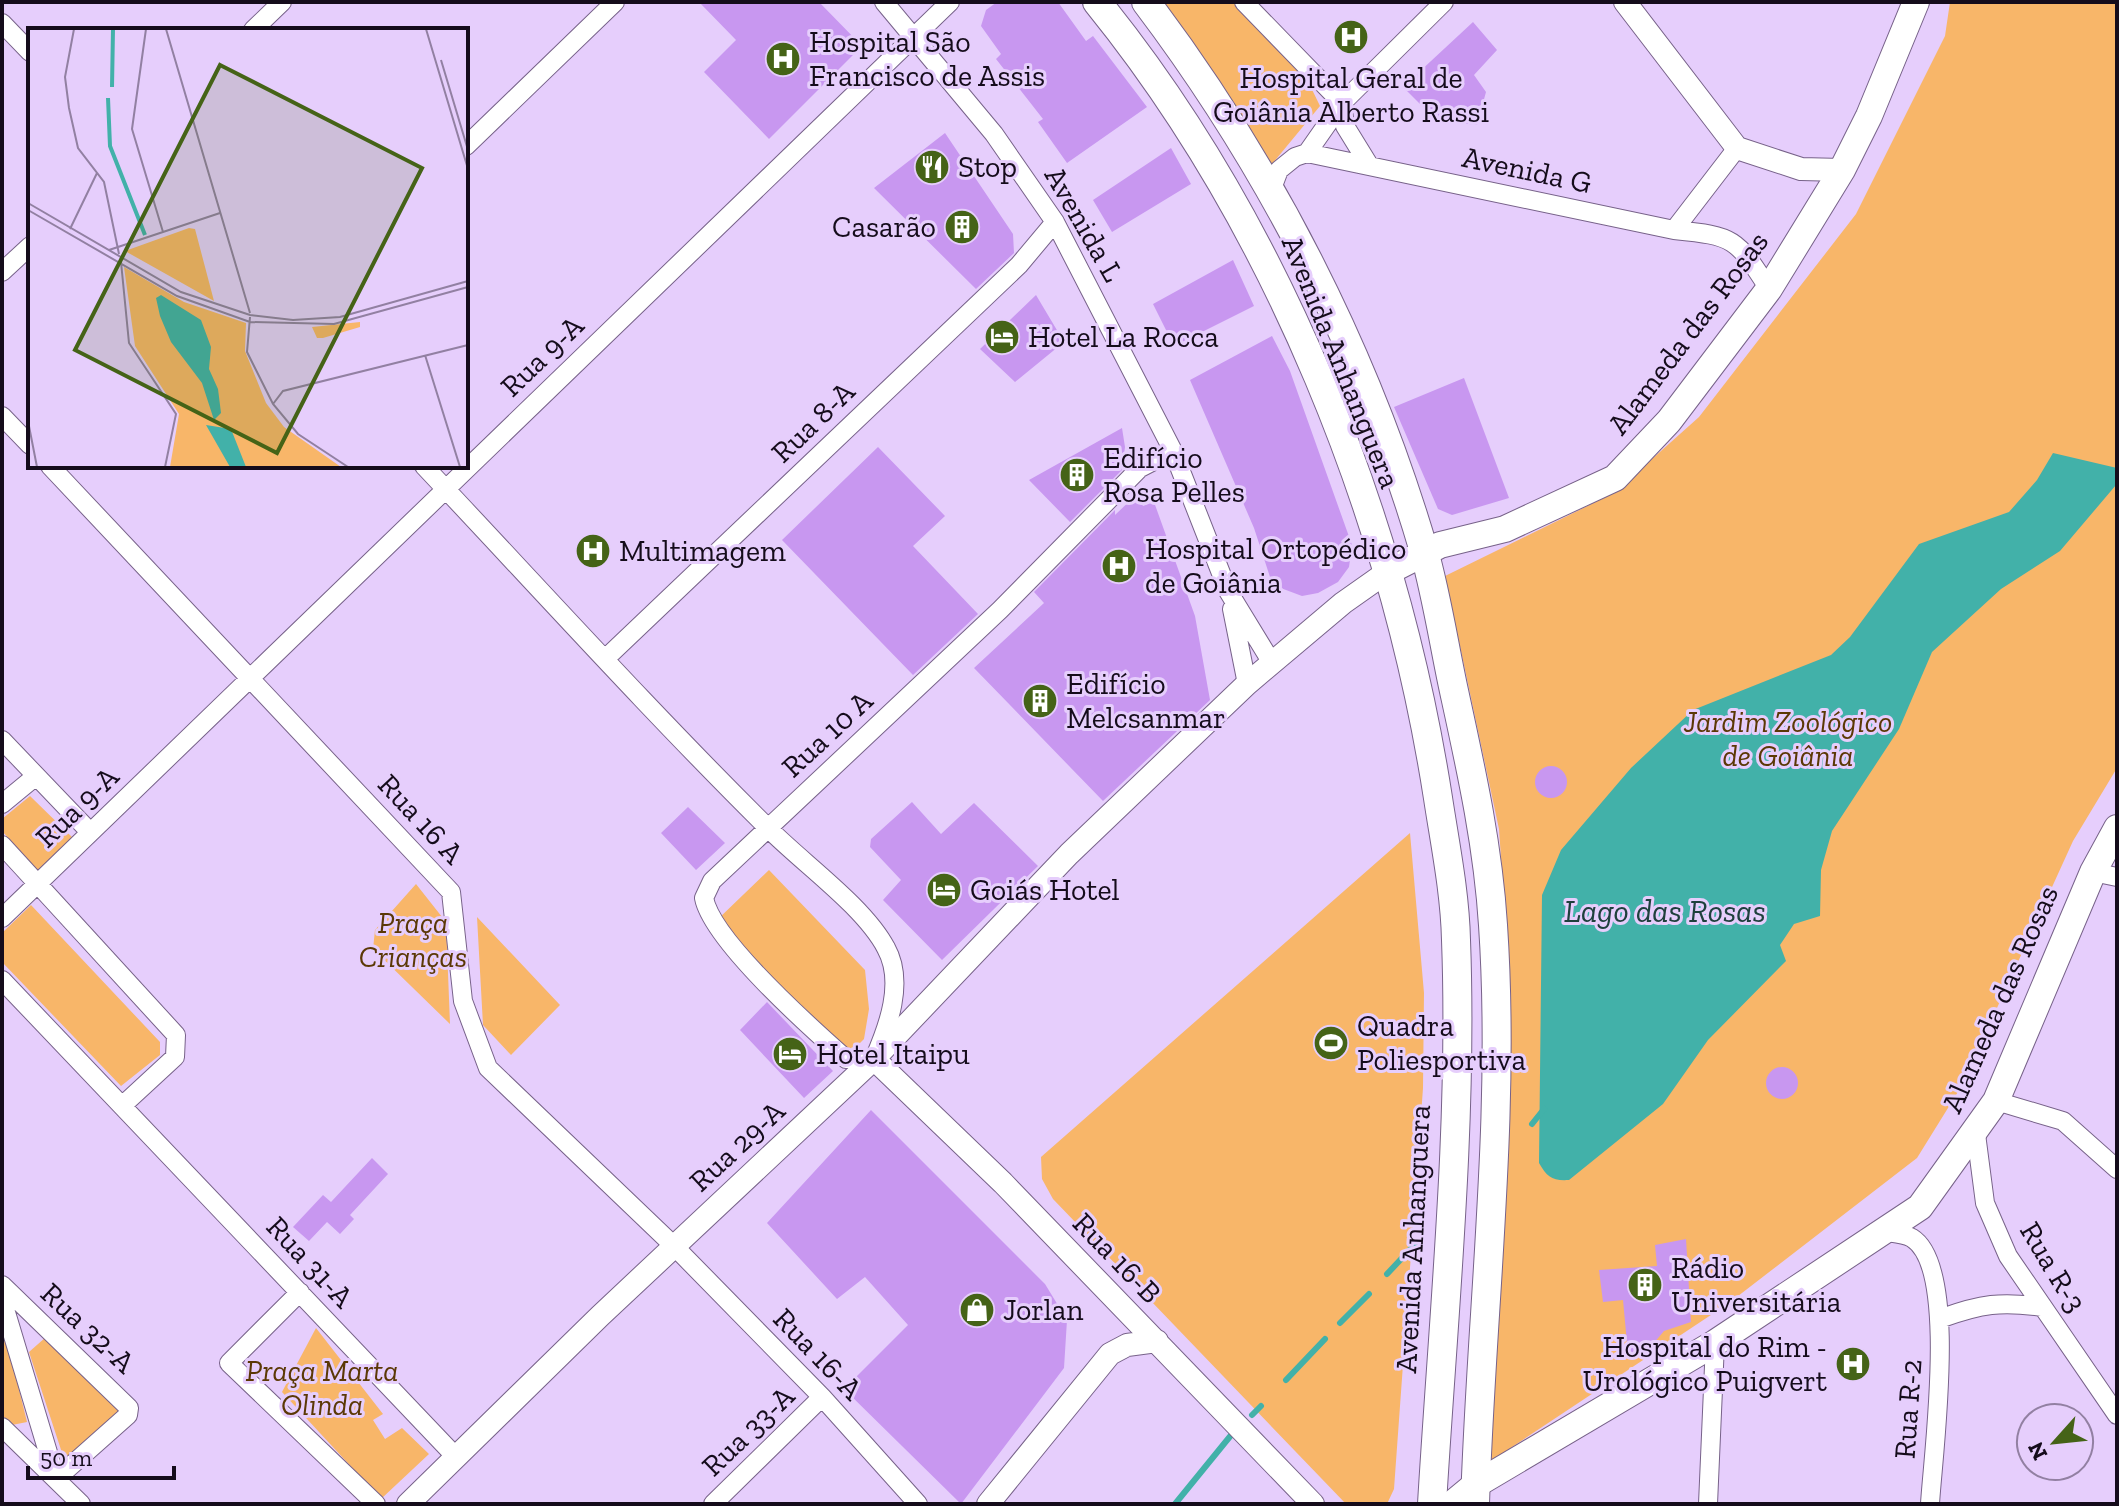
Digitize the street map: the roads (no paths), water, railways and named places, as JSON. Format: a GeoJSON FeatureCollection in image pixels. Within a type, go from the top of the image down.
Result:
{"type":"FeatureCollection","features":[{"type":"Feature","properties":{"kind":"main road","name":"Avenida Anhanguera"},"geometry":{"type":"LineString","coordinates":[[1097,2],[1188,128],[1245,222],[1286,305],[1332,414],[1387,572],[1427,727],[1456,935],[1457,1050],[1432,1504]]}},
{"type":"Feature","properties":{"kind":"main road","name":"Avenida Anhanguera"},"geometry":{"type":"LineString","coordinates":[[1146,2],[1270,177],[1347,345],[1424,552],[1484,826],[1493,928],[1490,1217],[1475,1494]]}},
{"type":"Feature","properties":{"kind":"main road","name":"Alameda das Rosas"},"geometry":{"type":"LineString","coordinates":[[1387,572],[1424,552],[1505,529],[1615,478],[1669,421],[1769,289],[1842,170],[1869,116],[1916,2]]}},
{"type":"Feature","properties":{"kind":"main road","name":"Alameda das Rosas"},"geometry":{"type":"LineString","coordinates":[[1452,1504],[1475,1494],[1715,1343],[1920,1207],[1976,1134],[1996,1101],[2105,874],[2117,828]]}},
{"type":"Feature","properties":{"kind":"street"},"geometry":{"type":"LineString","coordinates":[[255,28],[282,2]]}},
{"type":"Feature","properties":{"kind":"street"},"geometry":{"type":"LineString","coordinates":[[468,144],[615,2]]}},
{"type":"Feature","properties":{"kind":"street","name":"Avenida L"},"geometry":{"type":"LineString","coordinates":[[884,2],[915,35],[994,134],[1055,222],[1173,451],[1228,591],[1247,684]]}},
{"type":"Feature","properties":{"kind":"street","name":"Rua 9-A"},"geometry":{"type":"LineString","coordinates":[[468,467],[950,2]]}},
{"type":"Feature","properties":{"kind":"street"},"geometry":{"type":"LineString","coordinates":[[1244,2],[1342,103],[1345,126],[1369,165]]}},
{"type":"Feature","properties":{"kind":"street"},"geometry":{"type":"LineString","coordinates":[[1270,177],[1307,153],[1342,103],[1444,2]]}},
{"type":"Feature","properties":{"kind":"street"},"geometry":{"type":"LineString","coordinates":[[1625,2],[1737,148],[1801,169],[1842,170]]}},
{"type":"Feature","properties":{"kind":"street"},"geometry":{"type":"LineString","coordinates":[[2,23],[28,50]]}},
{"type":"Feature","properties":{"kind":"street"},"geometry":{"type":"LineString","coordinates":[[1674,230],[1737,148]]}},
{"type":"Feature","properties":{"kind":"street","name":"Avenida G"},"geometry":{"type":"LineString","coordinates":[[1307,153],[1674,230],[1713,234],[1742,247],[1769,289]]}},
{"type":"Feature","properties":{"kind":"street","name":"Rua 8-A"},"geometry":{"type":"LineString","coordinates":[[605,659],[1019,265],[1055,222]]}},
{"type":"Feature","properties":{"kind":"street"},"geometry":{"type":"LineString","coordinates":[[2,272],[28,248]]}},
{"type":"Feature","properties":{"kind":"street"},"geometry":{"type":"LineString","coordinates":[[2,416],[28,443]]}},
{"type":"Feature","properties":{"kind":"street","name":"Rua 10 A"},"geometry":{"type":"LineString","coordinates":[[874,1059],[846,1059],[714,926],[704,898],[712,881],[1000,610],[1140,468],[1173,451]]}},
{"type":"Feature","properties":{"kind":"street","name":"Rua 16 A"},"geometry":{"type":"LineString","coordinates":[[52,468],[451,892],[463,1001],[488,1068],[674,1246]]}},
{"type":"Feature","properties":{"kind":"street"},"geometry":{"type":"LineString","coordinates":[[426,468],[767,828],[868,923],[887,949],[893,967],[892,1006],[874,1059]]}},
{"type":"Feature","properties":{"kind":"street","name":"Rua 9-A"},"geometry":{"type":"LineString","coordinates":[[2,918],[467,468]]}},
{"type":"Feature","properties":{"kind":"street","name":"Rua 29-A"},"geometry":{"type":"LineString","coordinates":[[408,1504],[674,1246],[874,1059],[1069,854],[1247,684],[1343,603],[1387,572]]}},
{"type":"Feature","properties":{"kind":"street","name":"Avenida L"},"geometry":{"type":"LineString","coordinates":[[1228,591],[1272,663]]}},
{"type":"Feature","properties":{"kind":"street"},"geometry":{"type":"LineString","coordinates":[[2,740],[90,832]]}},
{"type":"Feature","properties":{"kind":"street"},"geometry":{"type":"LineString","coordinates":[[2,804],[36,776]]}},
{"type":"Feature","properties":{"kind":"street"},"geometry":{"type":"LineString","coordinates":[[2,845],[176,1035],[175,1057],[123,1105]]}},
{"type":"Feature","properties":{"kind":"street","name":"Rua 31-A"},"geometry":{"type":"LineString","coordinates":[[2,980],[456,1457]]}},
{"type":"Feature","properties":{"kind":"street","name":"Rua 16-B"},"geometry":{"type":"LineString","coordinates":[[874,1059],[1157,1341],[1313,1504]]}},
{"type":"Feature","properties":{"kind":"street"},"geometry":{"type":"LineString","coordinates":[[1996,1101],[2063,1121],[2117,1169]]}},
{"type":"Feature","properties":{"kind":"street","name":"Rua R-3"},"geometry":{"type":"LineString","coordinates":[[1976,1134],[1985,1203],[2008,1256],[2117,1415]]}},
{"type":"Feature","properties":{"kind":"street","name":"Rua R-2"},"geometry":{"type":"LineString","coordinates":[[1881,1231],[1911,1237],[1925,1252],[1933,1272],[1942,1318],[1930,1504]]}},
{"type":"Feature","properties":{"kind":"street","name":"Rua 16-A"},"geometry":{"type":"LineString","coordinates":[[674,1246],[822,1397],[918,1504]]}},
{"type":"Feature","properties":{"kind":"street","name":"Rua 32-A"},"geometry":{"type":"LineString","coordinates":[[2,1285],[129,1408],[128,1415],[56,1479]]}},
{"type":"Feature","properties":{"kind":"street"},"geometry":{"type":"LineString","coordinates":[[300,1292],[229,1363],[376,1504]]}},
{"type":"Feature","properties":{"kind":"street","name":"Rua 32-A"},"geometry":{"type":"LineString","coordinates":[[2,1299],[56,1479]]}},
{"type":"Feature","properties":{"kind":"street","name":"Rua R-2"},"geometry":{"type":"LineString","coordinates":[[1942,1318],[1975,1306],[2004,1302],[2042,1307]]}},
{"type":"Feature","properties":{"kind":"street"},"geometry":{"type":"LineString","coordinates":[[988,1504],[1110,1354],[1127,1345],[1157,1341]]}},
{"type":"Feature","properties":{"kind":"street"},"geometry":{"type":"LineString","coordinates":[[1708,1504],[1715,1343]]}},
{"type":"Feature","properties":{"kind":"street","name":"Rua 33-A"},"geometry":{"type":"LineString","coordinates":[[713,1504],[822,1397]]}},
{"type":"Feature","properties":{"kind":"street","name":"Rua 32-A"},"geometry":{"type":"LineString","coordinates":[[2,1427],[81,1504]]}},
{"type":"Feature","properties":{"kind":"water","name":"Lago das Rosas"},"geometry":{"type":"Polygon","coordinates":[[[2053,453],[2117,468],[2116,485],[2060,551],[2001,589],[1932,652],[1899,729],[1832,831],[1821,870],[1820,916],[1794,924],[1780,945],[1786,961],[1708,1040],[1663,1104],[1569,1180],[1551,1177],[1539,1163],[1542,895],[1561,850],[1631,768],[1693,710],[1831,655],[1850,637],[1919,544],[2009,512],[2037,480],[2053,453]]]}},
{"type":"Feature","properties":{"kind":"waterway"},"geometry":{"type":"LineString","coordinates":[[1532,1124],[1544,1109]]}},
{"type":"Feature","properties":{"kind":"waterway"},"geometry":{"type":"LineString","coordinates":[[1387,1274],[1418,1241]]}},
{"type":"Feature","properties":{"kind":"waterway"},"geometry":{"type":"LineString","coordinates":[[1340,1323],[1369,1294]]}},
{"type":"Feature","properties":{"kind":"waterway"},"geometry":{"type":"LineString","coordinates":[[1286,1380],[1325,1339]]}},
{"type":"Feature","properties":{"kind":"waterway"},"geometry":{"type":"LineString","coordinates":[[1252,1415],[1261,1406]]}},
{"type":"Feature","properties":{"kind":"waterway"},"geometry":{"type":"LineString","coordinates":[[1175,1504],[1232,1434]]}},
{"type":"Feature","properties":{"kind":"place","name":"Hospital Geral de Goiânia Alberto Rassi"},"geometry":{"type":"Point","coordinates":[1351,37]}},
{"type":"Feature","properties":{"kind":"place","name":"Hospital São Francisco de Assis"},"geometry":{"type":"Point","coordinates":[783,59]}},
{"type":"Feature","properties":{"kind":"place","name":"Stop"},"geometry":{"type":"Point","coordinates":[932,167]}},
{"type":"Feature","properties":{"kind":"place","name":"Casarão"},"geometry":{"type":"Point","coordinates":[962,227]}},
{"type":"Feature","properties":{"kind":"place","name":"Hotel La Rocca"},"geometry":{"type":"Point","coordinates":[1002,337]}},
{"type":"Feature","properties":{"kind":"place","name":"Edifício Rosa Pelles"},"geometry":{"type":"Point","coordinates":[1077,475]}},
{"type":"Feature","properties":{"kind":"place","name":"Multimagem"},"geometry":{"type":"Point","coordinates":[593,551]}},
{"type":"Feature","properties":{"kind":"place","name":"Hospital Ortopédico de Goiânia"},"geometry":{"type":"Point","coordinates":[1119,566]}},
{"type":"Feature","properties":{"kind":"place","name":"Edifício Melcsanmar"},"geometry":{"type":"Point","coordinates":[1040,701]}},
{"type":"Feature","properties":{"kind":"place","name":"Goiás Hotel"},"geometry":{"type":"Point","coordinates":[944,890]}},
{"type":"Feature","properties":{"kind":"place","name":"Quadra Poliesportiva"},"geometry":{"type":"Point","coordinates":[1331,1043]}},
{"type":"Feature","properties":{"kind":"place","name":"Hotel Itaipu"},"geometry":{"type":"Point","coordinates":[790,1054]}},
{"type":"Feature","properties":{"kind":"place","name":"Rádio Universitária"},"geometry":{"type":"Point","coordinates":[1645,1285]}},
{"type":"Feature","properties":{"kind":"place","name":"Jorlan"},"geometry":{"type":"Point","coordinates":[977,1310]}},
{"type":"Feature","properties":{"kind":"place","name":"Hospital do Rim - Urológico Puigvert"},"geometry":{"type":"Point","coordinates":[1853,1364]}},
{"type":"Feature","properties":{"kind":"park label","name":"Jardim Zoológico de Goiânia"},"geometry":{"type":"Point","coordinates":[1788,739]}},
{"type":"Feature","properties":{"kind":"park label","name":"Praça Crianças"},"geometry":{"type":"Point","coordinates":[413,940]}},
{"type":"Feature","properties":{"kind":"park label","name":"Praça Marta Olinda"},"geometry":{"type":"Point","coordinates":[322,1388]}}]}
